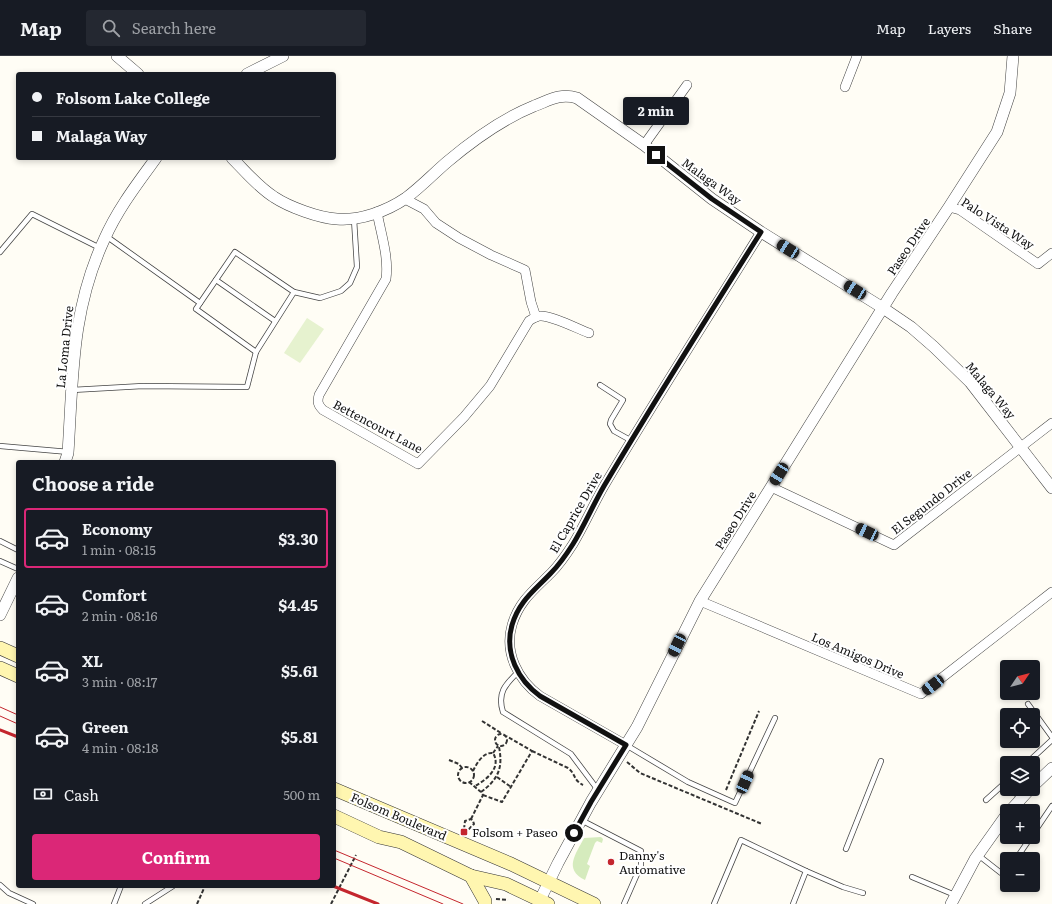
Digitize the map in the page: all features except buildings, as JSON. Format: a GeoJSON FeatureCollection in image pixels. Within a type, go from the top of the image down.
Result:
{"type":"FeatureCollection","features":[{"type":"Feature","properties":{"kind":"main road"},"geometry":{"type":"LineString","coordinates":[[0,648],[16,655]]}},
{"type":"Feature","properties":{"kind":"main road"},"geometry":{"type":"LineString","coordinates":[[0,668],[16,675]]}},
{"type":"Feature","properties":{"kind":"main road","name":"Folsom Boulevard"},"geometry":{"type":"LineString","coordinates":[[336,790],[511,864],[594,904]]}},
{"type":"Feature","properties":{"kind":"main road","name":"Folsom Boulevard"},"geometry":{"type":"LineString","coordinates":[[336,817],[379,837],[402,842],[470,876],[506,884],[540,903]]}},
{"type":"Feature","properties":{"kind":"main road"},"geometry":{"type":"LineString","coordinates":[[470,876],[485,901],[489,901]]}},
{"type":"Feature","properties":{"kind":"street"},"geometry":{"type":"LineString","coordinates":[[117,56],[136,72]]}},
{"type":"Feature","properties":{"kind":"street"},"geometry":{"type":"LineString","coordinates":[[251,72],[283,56]]}},
{"type":"Feature","properties":{"kind":"street"},"geometry":{"type":"LineString","coordinates":[[845,87],[857,56]]}},
{"type":"Feature","properties":{"kind":"street","name":"Paseo Drive"},"geometry":{"type":"LineString","coordinates":[[540,903],[548,882],[581,820],[652,699],[675,649],[700,601],[883,308],[997,132],[1010,93],[1013,56]]}},
{"type":"Feature","properties":{"kind":"street"},"geometry":{"type":"LineString","coordinates":[[644,145],[686,85]]}},
{"type":"Feature","properties":{"kind":"street","name":"Malaga Way"},"geometry":{"type":"LineString","coordinates":[[234,160],[265,190],[286,204],[315,214],[337,219],[354,218],[389,208],[404,199],[420,188],[446,163],[478,138],[523,111],[559,96],[577,98],[644,145],[712,199],[761,232],[911,327],[970,382],[1052,488]]}},
{"type":"Feature","properties":{"kind":"street","name":"La Loma Drive"},"geometry":{"type":"LineString","coordinates":[[67,457],[76,333],[82,301],[91,269],[106,236],[135,187],[155,160]]}},
{"type":"Feature","properties":{"kind":"street"},"geometry":{"type":"LineString","coordinates":[[404,199],[424,209],[436,223],[459,238],[491,255],[525,270],[531,302],[536,317],[546,316],[589,334]]}},
{"type":"Feature","properties":{"kind":"street","name":"Palo Vista Way"},"geometry":{"type":"LineString","coordinates":[[949,207],[960,210],[1038,264],[1052,253]]}},
{"type":"Feature","properties":{"kind":"street","name":"Bettencourt Lane"},"geometry":{"type":"LineString","coordinates":[[377,212],[386,257],[386,279],[319,395],[319,406],[323,410],[418,464],[464,417],[490,386],[528,321],[536,317]]}},
{"type":"Feature","properties":{"kind":"street","name":"El Caprice Drive"},"geometry":{"type":"LineString","coordinates":[[626,745],[540,696],[527,686],[518,672],[510,649],[510,633],[517,610],[526,596],[552,572],[574,543],[604,487],[761,232]]}},
{"type":"Feature","properties":{"kind":"street","name":"El Segundo Drive"},"geometry":{"type":"LineString","coordinates":[[771,487],[894,545],[1052,422]]}},
{"type":"Feature","properties":{"kind":"street"},"geometry":{"type":"LineString","coordinates":[[1,611],[16,582]]}},
{"type":"Feature","properties":{"kind":"street","name":"Los Amigos Drive"},"geometry":{"type":"LineString","coordinates":[[700,601],[921,694],[1052,592]]}},
{"type":"Feature","properties":{"kind":"street"},"geometry":{"type":"LineString","coordinates":[[1040,779],[1052,768]]}},
{"type":"Feature","properties":{"kind":"street"},"geometry":{"type":"LineString","coordinates":[[1016,804],[1024,796]]}},
{"type":"Feature","properties":{"kind":"street"},"geometry":{"type":"LineString","coordinates":[[953,900],[978,855],[1000,824]]}},
{"type":"Feature","properties":{"kind":"lane"},"geometry":{"type":"LineString","coordinates":[[0,252],[32,214],[100,248]]}},
{"type":"Feature","properties":{"kind":"lane"},"geometry":{"type":"LineString","coordinates":[[256,352],[196,309],[235,252],[294,292],[320,298],[341,291],[350,283],[357,267],[354,218]]}},
{"type":"Feature","properties":{"kind":"lane"},"geometry":{"type":"LineString","coordinates":[[106,236],[200,303]]}},
{"type":"Feature","properties":{"kind":"lane"},"geometry":{"type":"LineString","coordinates":[[216,280],[275,321]]}},
{"type":"Feature","properties":{"kind":"lane"},"geometry":{"type":"LineString","coordinates":[[72,390],[143,386],[247,387],[256,352],[294,292]]}},
{"type":"Feature","properties":{"kind":"lane"},"geometry":{"type":"LineString","coordinates":[[600,385],[623,400],[610,424],[614,431],[632,441]]}},
{"type":"Feature","properties":{"kind":"lane"},"geometry":{"type":"LineString","coordinates":[[0,446],[67,457]]}},
{"type":"Feature","properties":{"kind":"lane"},"geometry":{"type":"LineString","coordinates":[[0,541],[16,549]]}},
{"type":"Feature","properties":{"kind":"lane"},"geometry":{"type":"LineString","coordinates":[[0,561],[16,568]]}},
{"type":"Feature","properties":{"kind":"lane"},"geometry":{"type":"LineString","coordinates":[[518,672],[507,683],[502,691],[501,704],[503,712],[571,754],[598,791]]}},
{"type":"Feature","properties":{"kind":"lane"},"geometry":{"type":"LineString","coordinates":[[1028,704],[1052,737]]}},
{"type":"Feature","properties":{"kind":"lane"},"geometry":{"type":"LineString","coordinates":[[626,745],[688,782],[735,803],[775,718]]}},
{"type":"Feature","properties":{"kind":"lane"},"geometry":{"type":"LineString","coordinates":[[1035,756],[1052,740]]}},
{"type":"Feature","properties":{"kind":"lane"},"geometry":{"type":"LineString","coordinates":[[846,849],[881,761]]}},
{"type":"Feature","properties":{"kind":"lane"},"geometry":{"type":"LineString","coordinates":[[986,800],[1000,788]]}},
{"type":"Feature","properties":{"kind":"lane"},"geometry":{"type":"LineString","coordinates":[[1018,796],[1021,799]]}},
{"type":"Feature","properties":{"kind":"lane"},"geometry":{"type":"LineString","coordinates":[[1040,824],[1052,806]]}},
{"type":"Feature","properties":{"kind":"lane"},"geometry":{"type":"LineString","coordinates":[[581,820],[641,851],[641,865],[624,904]]}},
{"type":"Feature","properties":{"kind":"lane"},"geometry":{"type":"LineString","coordinates":[[714,904],[741,840],[806,872],[842,887],[863,893]]}},
{"type":"Feature","properties":{"kind":"lane"},"geometry":{"type":"LineString","coordinates":[[978,855],[1000,872]]}},
{"type":"Feature","properties":{"kind":"lane"},"geometry":{"type":"LineString","coordinates":[[793,904],[806,872]]}},
{"type":"Feature","properties":{"kind":"lane"},"geometry":{"type":"LineString","coordinates":[[912,877],[953,900]]}},
{"type":"Feature","properties":{"kind":"lane"},"geometry":{"type":"LineString","coordinates":[[0,885],[9,894],[33,904]]}},
{"type":"Feature","properties":{"kind":"lane"},"geometry":{"type":"LineString","coordinates":[[114,904],[120,888]]}},
{"type":"Feature","properties":{"kind":"lane"},"geometry":{"type":"LineString","coordinates":[[145,904],[170,888]]}},
{"type":"Feature","properties":{"kind":"path"},"geometry":{"type":"LineString","coordinates":[[719,806],[759,711]]}},
{"type":"Feature","properties":{"kind":"path"},"geometry":{"type":"LineString","coordinates":[[482,722],[532,751],[568,768],[572,771],[577,781],[583,785]]}},
{"type":"Feature","properties":{"kind":"path"},"geometry":{"type":"LineString","coordinates":[[464,829],[465,821],[470,819],[482,793],[497,777],[501,762],[495,738],[502,734]]}},
{"type":"Feature","properties":{"kind":"path"},"geometry":{"type":"LineString","coordinates":[[498,746],[504,746],[507,744],[508,740],[506,736]]}},
{"type":"Feature","properties":{"kind":"path"},"geometry":{"type":"LineString","coordinates":[[493,754],[498,746]]}},
{"type":"Feature","properties":{"kind":"path"},"geometry":{"type":"LineString","coordinates":[[462,768],[459,772],[460,779],[464,782],[469,782],[482,793],[502,802],[532,751]]}},
{"type":"Feature","properties":{"kind":"path"},"geometry":{"type":"LineString","coordinates":[[469,782],[474,776],[473,771],[483,756],[490,753],[493,754]]}},
{"type":"Feature","properties":{"kind":"path"},"geometry":{"type":"LineString","coordinates":[[475,786],[491,775],[495,767],[495,757],[493,754]]}},
{"type":"Feature","properties":{"kind":"path"},"geometry":{"type":"LineString","coordinates":[[449,760],[459,764],[462,768]]}},
{"type":"Feature","properties":{"kind":"path"},"geometry":{"type":"LineString","coordinates":[[626,762],[640,773],[762,824]]}},
{"type":"Feature","properties":{"kind":"path"},"geometry":{"type":"LineString","coordinates":[[462,768],[467,767],[473,771]]}},
{"type":"Feature","properties":{"kind":"path"},"geometry":{"type":"LineString","coordinates":[[497,777],[511,787]]}},
{"type":"Feature","properties":{"kind":"path"},"geometry":{"type":"LineString","coordinates":[[468,830],[474,824],[470,819]]}},
{"type":"Feature","properties":{"kind":"path"},"geometry":{"type":"LineString","coordinates":[[331,904],[356,855]]}},
{"type":"Feature","properties":{"kind":"path"},"geometry":{"type":"LineString","coordinates":[[197,904],[204,888]]}},
{"type":"Feature","properties":{"kind":"path"},"geometry":{"type":"LineString","coordinates":[[489,901],[508,900]]}},
{"type":"Feature","properties":{"kind":"green space"},"geometry":{"type":"Polygon","coordinates":[[[307,318],[324,329],[300,363],[284,353],[307,318]]]}},
{"type":"Feature","properties":{"kind":"green space"},"geometry":{"type":"Polygon","coordinates":[[[601,837],[603,839],[602,843],[597,841],[595,843],[587,864],[590,866],[585,880],[578,876],[574,871],[573,861],[575,855],[584,838],[601,837]]]}},
{"type":"Feature","properties":{"kind":"tram line"},"geometry":{"type":"LineString","coordinates":[[0,707],[16,714]]}},
{"type":"Feature","properties":{"kind":"tram line"},"geometry":{"type":"LineString","coordinates":[[0,716],[16,723]]}},
{"type":"Feature","properties":{"kind":"tram line"},"geometry":{"type":"LineString","coordinates":[[336,851],[463,904]]}},
{"type":"Feature","properties":{"kind":"tram line"},"geometry":{"type":"LineString","coordinates":[[336,859],[443,904]]}},
{"type":"Feature","properties":{"kind":"railway"},"geometry":{"type":"LineString","coordinates":[[0,730],[16,736]]}},
{"type":"Feature","properties":{"kind":"railway"},"geometry":{"type":"LineString","coordinates":[[336,887],[378,904]]}},
{"type":"Feature","properties":{"kind":"place","name":"Folsom + Paseo"},"geometry":{"type":"Point","coordinates":[464,832]}},
{"type":"Feature","properties":{"kind":"place","name":"Danny's Automative"},"geometry":{"type":"Point","coordinates":[611,862]}},
{"type":"Feature","properties":{"kind":"route"},"geometry":{"type":"LineString","coordinates":[[574,833],[626,745],[533,692],[527,686],[518,672],[510,649],[510,633],[512,625],[517,610],[526,596],[552,572],[574,543],[604,487],[761,232],[712,199],[656,155]]}}]}
